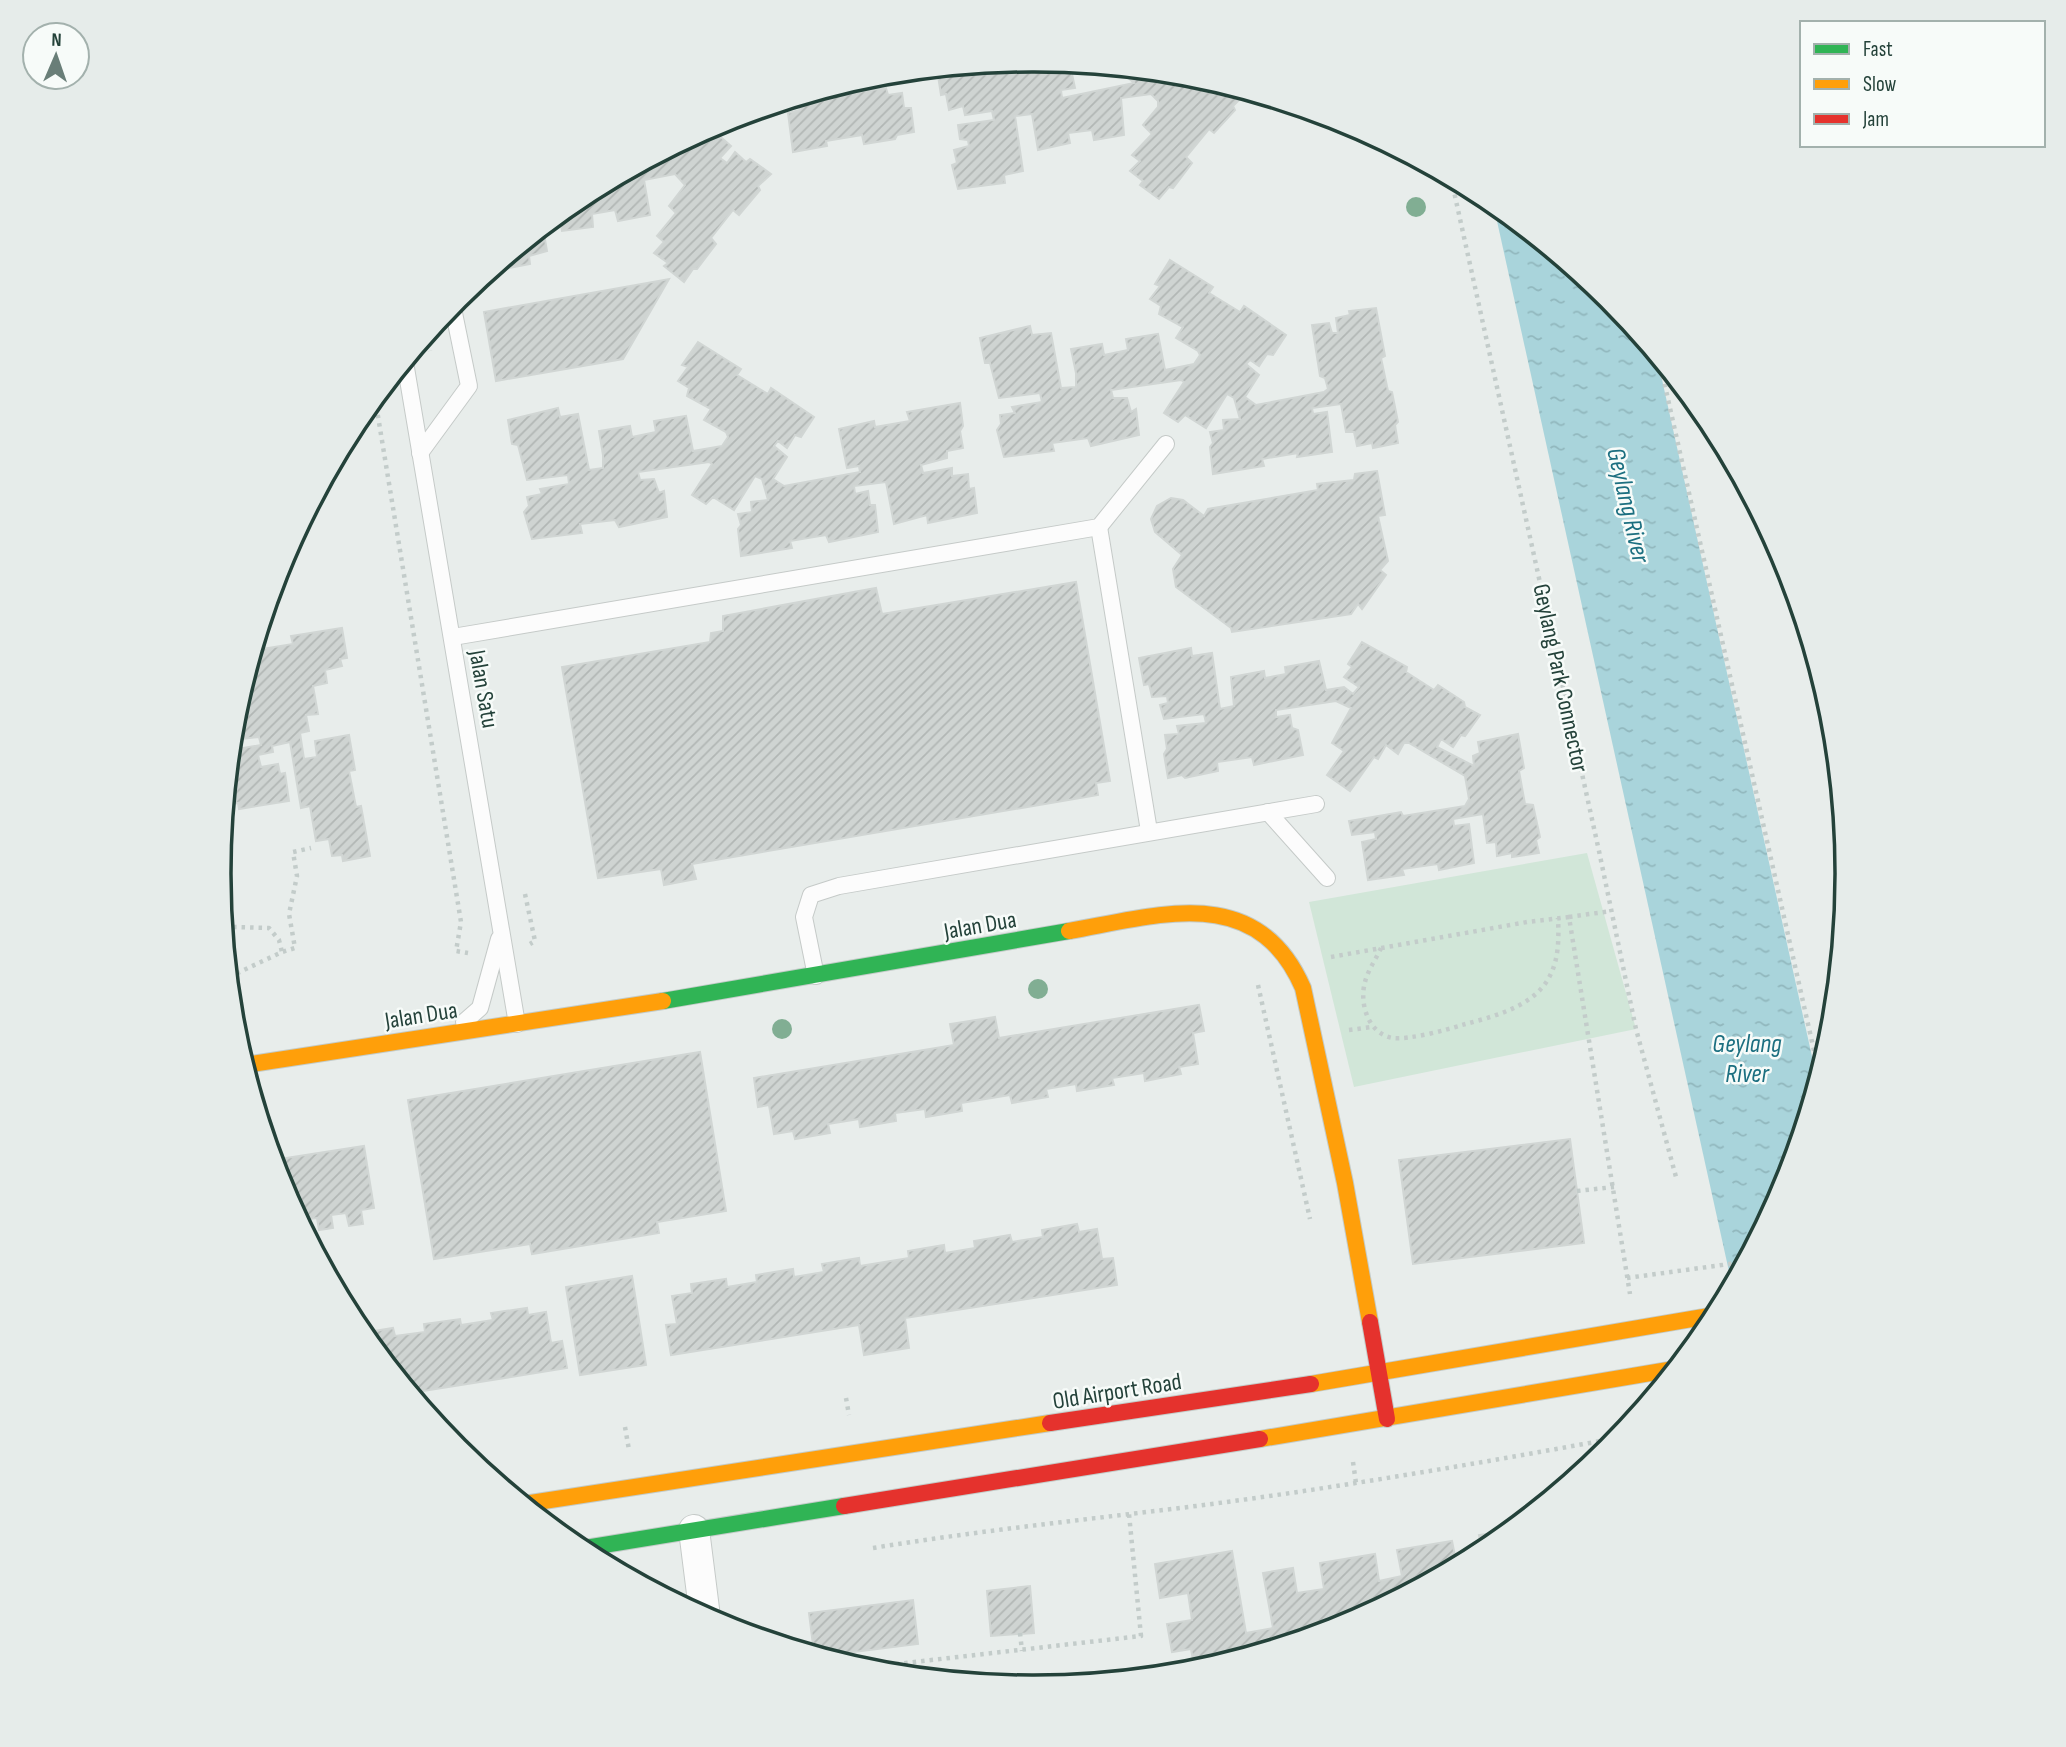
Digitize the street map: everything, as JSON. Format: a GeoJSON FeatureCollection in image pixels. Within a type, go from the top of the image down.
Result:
{"type":"FeatureCollection","features":[{"type":"Feature","properties":{"kind":"main road","name":"Jalan Dua"},"geometry":{"type":"LineString","coordinates":[[255,1063],[816,976],[1144,918],[1210,914],[1232,917],[1247,923],[1276,942],[1291,962],[1303,988],[1345,1183],[1380,1373]]}},
{"type":"Feature","properties":{"kind":"main road","name":"Old Airport Road"},"geometry":{"type":"LineString","coordinates":[[536,1502],[1380,1373],[1701,1317]]}},
{"type":"Feature","properties":{"kind":"main road"},"geometry":{"type":"LineString","coordinates":[[597,1546],[1387,1419],[1661,1371]]}},
{"type":"Feature","properties":{"kind":"main road"},"geometry":{"type":"LineString","coordinates":[[1380,1373],[1387,1419]]}},
{"type":"Feature","properties":{"kind":"street"},"geometry":{"type":"LineString","coordinates":[[694,1530],[703,1604]]}},
{"type":"Feature","properties":{"kind":"lane"},"geometry":{"type":"LineString","coordinates":[[420,453],[469,386],[455,318]]}},
{"type":"Feature","properties":{"kind":"lane","name":"Jalan Satu"},"geometry":{"type":"LineString","coordinates":[[407,373],[517,1024]]}},
{"type":"Feature","properties":{"kind":"lane"},"geometry":{"type":"LineString","coordinates":[[453,637],[1099,527],[1166,444]]}},
{"type":"Feature","properties":{"kind":"lane"},"geometry":{"type":"LineString","coordinates":[[1099,527],[1149,831]]}},
{"type":"Feature","properties":{"kind":"lane"},"geometry":{"type":"LineString","coordinates":[[816,976],[804,916],[811,895],[839,886],[1315,804]]}},
{"type":"Feature","properties":{"kind":"lane"},"geometry":{"type":"LineString","coordinates":[[1268,812],[1327,878]]}},
{"type":"Feature","properties":{"kind":"lane"},"geometry":{"type":"LineString","coordinates":[[449,1034],[480,1009],[501,927]]}},
{"type":"Feature","properties":{"kind":"path","name":"Geylang Park Connector"},"geometry":{"type":"LineString","coordinates":[[1454,192],[1636,1029],[1676,1177]]}},
{"type":"Feature","properties":{"kind":"path"},"geometry":{"type":"LineString","coordinates":[[1663,378],[1814,1051]]}},
{"type":"Feature","properties":{"kind":"path"},"geometry":{"type":"LineString","coordinates":[[377,412],[461,922],[456,951]]}},
{"type":"Feature","properties":{"kind":"path"},"geometry":{"type":"LineString","coordinates":[[238,973],[295,948],[289,914],[297,876],[293,852],[311,848]]}},
{"type":"Feature","properties":{"kind":"path"},"geometry":{"type":"LineString","coordinates":[[1331,956],[1611,911]]}},
{"type":"Feature","properties":{"kind":"path"},"geometry":{"type":"LineString","coordinates":[[1569,917],[1635,1329]]}},
{"type":"Feature","properties":{"kind":"path"},"geometry":{"type":"LineString","coordinates":[[1344,1031],[1372,1027],[1392,1038],[1415,1035],[1448,1030],[1520,1005],[1547,982],[1555,962],[1559,940],[1558,918]]}},
{"type":"Feature","properties":{"kind":"path"},"geometry":{"type":"LineString","coordinates":[[233,927],[269,928],[279,940],[282,952]]}},
{"type":"Feature","properties":{"kind":"path"},"geometry":{"type":"LineString","coordinates":[[1372,1027],[1364,1008],[1365,983],[1382,947]]}},
{"type":"Feature","properties":{"kind":"path"},"geometry":{"type":"LineString","coordinates":[[1256,978],[1310,1220]]}},
{"type":"Feature","properties":{"kind":"path"},"geometry":{"type":"LineString","coordinates":[[1577,1191],[1614,1187]]}},
{"type":"Feature","properties":{"kind":"path"},"geometry":{"type":"LineString","coordinates":[[1627,1278],[1732,1264]]}},
{"type":"Feature","properties":{"kind":"path"},"geometry":{"type":"LineString","coordinates":[[846,1398],[850,1416]]}},
{"type":"Feature","properties":{"kind":"path"},"geometry":{"type":"LineString","coordinates":[[873,1548],[964,1533],[1356,1483],[1599,1441]]}},
{"type":"Feature","properties":{"kind":"path"},"geometry":{"type":"LineString","coordinates":[[901,1664],[1141,1636],[1129,1514]]}},
{"type":"Feature","properties":{"kind":"path"},"geometry":{"type":"LineString","coordinates":[[1020,1633],[1022,1651]]}},
{"type":"Feature","properties":{"kind":"green space"},"geometry":{"type":"Polygon","coordinates":[[[1587,853],[1636,1029],[1354,1087],[1309,902],[1587,853]]]}},
{"type":"Feature","properties":{"kind":"water","name":"Geylang River"},"geometry":{"type":"Polygon","coordinates":[[[1497,220],[1562,271],[1600,307],[1661,375],[1812,1058],[1792,1131],[1774,1180],[1729,1271],[1497,220]]]}},
{"type":"Feature","properties":{"kind":"building"},"geometry":{"type":"Polygon","coordinates":[[[1033,72],[1074,73],[1075,88],[1061,90],[1062,98],[1134,83],[1128,78],[1189,87],[1240,99],[1233,106],[1235,110],[1214,133],[1209,129],[1186,157],[1192,163],[1173,188],[1169,187],[1159,199],[1140,185],[1143,181],[1130,171],[1140,161],[1132,155],[1152,134],[1143,125],[1158,107],[1158,101],[1151,94],[1121,98],[1124,135],[1094,140],[1092,130],[1068,133],[1070,143],[1038,150],[1032,114],[1015,116],[1023,171],[1004,175],[1005,183],[958,189],[952,165],[957,163],[954,150],[969,146],[968,140],[960,139],[958,125],[994,120],[992,111],[965,115],[963,106],[949,110],[946,94],[941,95],[938,78],[981,73],[1033,72]]]}},
{"type":"Feature","properties":{"kind":"building"},"geometry":{"type":"Polygon","coordinates":[[[886,88],[888,95],[902,93],[904,108],[911,108],[914,132],[897,135],[895,139],[864,144],[862,135],[826,141],[827,146],[793,152],[788,113],[800,110],[799,107],[825,99],[886,88]]]}},
{"type":"Feature","properties":{"kind":"building"},"geometry":{"type":"Polygon","coordinates":[[[719,136],[731,146],[720,158],[727,163],[735,152],[746,162],[750,159],[771,174],[758,186],[760,190],[739,215],[733,210],[711,238],[716,244],[684,282],[664,266],[668,263],[654,253],[664,242],[657,236],[676,213],[669,206],[685,185],[675,174],[644,180],[650,215],[618,221],[615,210],[592,214],[593,227],[562,231],[561,226],[632,179],[719,136]]]}},
{"type":"Feature","properties":{"kind":"building"},"geometry":{"type":"Polygon","coordinates":[[[545,237],[547,251],[529,256],[530,264],[507,268],[545,237]]]}},
{"type":"Feature","properties":{"kind":"building"},"geometry":{"type":"Polygon","coordinates":[[[1170,260],[1213,287],[1209,293],[1240,312],[1244,306],[1286,335],[1273,355],[1267,354],[1259,366],[1250,360],[1246,364],[1259,375],[1245,397],[1256,405],[1328,389],[1325,378],[1320,376],[1312,325],[1329,323],[1332,333],[1338,333],[1336,318],[1350,315],[1349,311],[1376,308],[1385,356],[1381,358],[1398,422],[1395,425],[1398,443],[1373,448],[1372,443],[1357,446],[1354,432],[1346,432],[1341,404],[1312,408],[1313,414],[1327,412],[1332,452],[1297,457],[1298,453],[1262,459],[1264,466],[1213,474],[1210,447],[1213,443],[1210,432],[1224,430],[1223,420],[1240,419],[1234,398],[1227,394],[1206,428],[1185,415],[1178,422],[1164,413],[1184,382],[1181,380],[1111,390],[1113,398],[1127,398],[1131,412],[1136,409],[1139,435],[1091,446],[1088,438],[1052,443],[1054,451],[1004,457],[997,430],[1001,424],[1000,415],[1015,413],[1012,407],[1042,402],[1040,393],[999,398],[990,363],[985,363],[980,338],[1030,326],[1032,335],[1051,333],[1061,388],[1076,387],[1071,349],[1102,344],[1104,355],[1128,350],[1126,339],[1158,334],[1165,370],[1194,364],[1200,355],[1198,351],[1176,338],[1183,327],[1159,314],[1161,306],[1150,299],[1160,286],[1155,284],[1170,260]]]}},
{"type":"Feature","properties":{"kind":"building"},"geometry":{"type":"Polygon","coordinates":[[[669,279],[623,359],[496,381],[484,312],[669,279]]]}},
{"type":"Feature","properties":{"kind":"building"},"geometry":{"type":"Polygon","coordinates":[[[698,342],[741,369],[737,375],[768,394],[771,388],[814,417],[801,437],[795,435],[787,448],[778,441],[774,446],[787,457],[773,479],[784,486],[860,472],[859,466],[847,468],[839,429],[874,421],[875,427],[910,421],[907,412],[960,403],[963,448],[947,451],[947,458],[921,465],[923,473],[952,468],[952,476],[968,474],[969,489],[974,488],[977,513],[928,523],[927,515],[894,524],[886,482],[854,486],[855,494],[868,491],[870,505],[875,505],[878,532],[829,542],[826,535],[790,541],[792,548],[741,556],[738,529],[741,525],[738,514],[752,512],[751,502],[768,500],[762,479],[755,476],[734,510],[713,497],[706,504],[692,495],[712,464],[709,462],[638,472],[640,480],[654,479],[659,493],[664,491],[667,517],[619,527],[615,520],[580,524],[582,533],[532,539],[524,512],[529,506],[527,497],[542,494],[540,489],[569,484],[568,475],[527,480],[518,445],[512,444],[508,420],[558,408],[560,417],[578,414],[589,470],[603,468],[599,431],[630,426],[632,437],[656,432],[654,421],[686,416],[693,451],[722,446],[728,437],[726,432],[704,420],[711,409],[687,396],[689,388],[678,381],[688,367],[682,365],[698,342]]]}},
{"type":"Feature","properties":{"kind":"building"},"geometry":{"type":"Polygon","coordinates":[[[1377,471],[1385,515],[1378,516],[1388,561],[1380,570],[1386,575],[1362,609],[1358,604],[1351,614],[1232,632],[1231,628],[1176,587],[1173,569],[1182,555],[1155,532],[1151,519],[1157,506],[1171,498],[1183,500],[1204,516],[1208,509],[1318,490],[1317,484],[1354,480],[1355,474],[1377,471]]]}},
{"type":"Feature","properties":{"kind":"building"},"geometry":{"type":"Polygon","coordinates":[[[1076,582],[1110,781],[1096,783],[1098,795],[692,864],[696,879],[664,885],[661,869],[598,878],[562,667],[710,642],[711,633],[723,631],[723,616],[876,588],[882,614],[1076,582]]]}},
{"type":"Feature","properties":{"kind":"building"},"geometry":{"type":"Polygon","coordinates":[[[342,628],[347,658],[340,659],[342,666],[325,670],[327,683],[313,686],[318,714],[306,715],[309,731],[300,733],[304,759],[317,757],[315,741],[349,735],[355,770],[349,771],[356,807],[361,806],[370,856],[343,861],[342,855],[332,856],[329,839],[316,841],[310,806],[301,808],[290,742],[272,746],[273,752],[258,755],[261,767],[278,764],[280,774],[285,773],[289,801],[239,809],[238,803],[235,804],[242,748],[261,745],[259,737],[243,739],[264,649],[293,644],[291,636],[342,628]]]}},
{"type":"Feature","properties":{"kind":"building"},"geometry":{"type":"Polygon","coordinates":[[[1362,642],[1407,667],[1406,672],[1434,690],[1438,685],[1464,702],[1465,707],[1480,715],[1453,747],[1441,739],[1437,747],[1474,766],[1473,756],[1480,753],[1478,742],[1518,734],[1524,768],[1519,771],[1525,804],[1533,805],[1540,837],[1536,840],[1539,853],[1497,856],[1496,842],[1487,843],[1483,814],[1453,819],[1454,826],[1469,824],[1474,863],[1439,870],[1438,864],[1402,869],[1404,875],[1368,880],[1362,842],[1376,839],[1375,832],[1352,835],[1349,821],[1401,812],[1403,816],[1465,806],[1469,799],[1465,776],[1409,743],[1404,743],[1398,754],[1386,745],[1378,759],[1374,757],[1350,791],[1327,775],[1344,751],[1332,743],[1351,708],[1336,701],[1276,710],[1276,717],[1290,715],[1292,728],[1298,730],[1303,755],[1254,765],[1252,757],[1217,762],[1218,771],[1185,778],[1182,775],[1168,778],[1164,754],[1167,749],[1165,735],[1179,734],[1177,726],[1206,723],[1204,714],[1164,719],[1160,705],[1168,703],[1167,696],[1152,697],[1149,684],[1144,685],[1139,658],[1191,648],[1192,656],[1212,653],[1220,709],[1234,706],[1231,677],[1264,671],[1265,678],[1286,674],[1285,667],[1319,661],[1326,690],[1344,687],[1353,694],[1359,687],[1344,677],[1352,667],[1348,664],[1362,642]]]}},
{"type":"Feature","properties":{"kind":"building"},"geometry":{"type":"Polygon","coordinates":[[[1199,1005],[1204,1031],[1193,1033],[1198,1064],[1179,1067],[1181,1074],[1145,1081],[1144,1073],[1112,1078],[1114,1085],[1077,1091],[1076,1084],[1046,1089],[1048,1097],[1012,1103],[1010,1095],[961,1103],[962,1111],[926,1117],[925,1109],[895,1113],[896,1121],[860,1127],[859,1119],[828,1124],[830,1133],[795,1139],[793,1131],[774,1134],[769,1105],[758,1107],[754,1078],[954,1045],[950,1024],[995,1017],[999,1038],[1199,1005]]]}},
{"type":"Feature","properties":{"kind":"building"},"geometry":{"type":"Polygon","coordinates":[[[700,1052],[726,1211],[657,1222],[659,1233],[532,1254],[530,1244],[434,1259],[408,1100],[700,1052]]]}},
{"type":"Feature","properties":{"kind":"building"},"geometry":{"type":"Polygon","coordinates":[[[1570,1139],[1584,1243],[1413,1264],[1399,1160],[1570,1139]]]}},
{"type":"Feature","properties":{"kind":"building"},"geometry":{"type":"Polygon","coordinates":[[[364,1146],[374,1208],[361,1210],[363,1224],[349,1226],[346,1213],[331,1215],[333,1228],[319,1230],[317,1218],[310,1219],[284,1158],[364,1146]]]}},
{"type":"Feature","properties":{"kind":"building"},"geometry":{"type":"Polygon","coordinates":[[[1077,1224],[1079,1232],[1097,1229],[1102,1259],[1113,1258],[1117,1285],[905,1318],[909,1348],[864,1355],[859,1325],[671,1355],[666,1325],[677,1324],[672,1296],[692,1293],[691,1284],[726,1279],[727,1287],[757,1282],[756,1275],[793,1269],[794,1277],[824,1272],[822,1264],[859,1258],[860,1266],[909,1258],[908,1251],[944,1245],[945,1253],[975,1248],[974,1241],[1010,1235],[1012,1242],[1043,1237],[1042,1230],[1077,1224]]]}},
{"type":"Feature","properties":{"kind":"building"},"geometry":{"type":"Polygon","coordinates":[[[632,1276],[646,1365],[580,1375],[566,1287],[632,1276]]]}},
{"type":"Feature","properties":{"kind":"building"},"geometry":{"type":"Polygon","coordinates":[[[527,1308],[528,1315],[546,1312],[551,1343],[562,1341],[567,1368],[421,1391],[375,1331],[393,1328],[395,1336],[425,1332],[424,1324],[460,1319],[461,1325],[493,1320],[491,1313],[527,1308]]]}},
{"type":"Feature","properties":{"kind":"building"},"geometry":{"type":"Polygon","coordinates":[[[1452,1541],[1455,1555],[1388,1593],[1291,1633],[1193,1659],[1191,1649],[1172,1652],[1167,1624],[1192,1620],[1188,1593],[1160,1598],[1155,1564],[1232,1551],[1246,1633],[1273,1628],[1263,1573],[1293,1568],[1297,1593],[1324,1589],[1320,1563],[1375,1554],[1379,1581],[1402,1576],[1397,1550],[1452,1541]]]}},
{"type":"Feature","properties":{"kind":"building"},"geometry":{"type":"Polygon","coordinates":[[[1030,1586],[1034,1633],[991,1636],[987,1591],[1030,1586]]]}},
{"type":"Feature","properties":{"kind":"building"},"geometry":{"type":"Polygon","coordinates":[[[913,1600],[918,1644],[846,1653],[825,1648],[813,1644],[809,1613],[913,1600]]]}},
{"type":"Feature","properties":{"kind":"traffic: fast"},"geometry":{"type":"LineString","coordinates":[[663,1001],[1069,931]]}},
{"type":"Feature","properties":{"kind":"traffic: fast"},"geometry":{"type":"LineString","coordinates":[[597,1546],[844,1506]]}},
{"type":"Feature","properties":{"kind":"traffic: slow"},"geometry":{"type":"LineString","coordinates":[[1069,931],[1137,918],[1203,914],[1233,919],[1260,932],[1283,954],[1303,988],[1345,1183],[1370,1322]]}},
{"type":"Feature","properties":{"kind":"traffic: slow"},"geometry":{"type":"LineString","coordinates":[[255,1063],[663,1001]]}},
{"type":"Feature","properties":{"kind":"traffic: slow"},"geometry":{"type":"LineString","coordinates":[[1311,1384],[1701,1317]]}},
{"type":"Feature","properties":{"kind":"traffic: slow"},"geometry":{"type":"LineString","coordinates":[[1260,1439],[1661,1371]]}},
{"type":"Feature","properties":{"kind":"traffic: slow"},"geometry":{"type":"LineString","coordinates":[[536,1502],[1050,1423]]}},
{"type":"Feature","properties":{"kind":"traffic: jam"},"geometry":{"type":"LineString","coordinates":[[1370,1322],[1387,1419]]}},
{"type":"Feature","properties":{"kind":"traffic: jam"},"geometry":{"type":"LineString","coordinates":[[1050,1423],[1311,1384]]}},
{"type":"Feature","properties":{"kind":"traffic: jam"},"geometry":{"type":"LineString","coordinates":[[844,1506],[1260,1439]]}}]}
